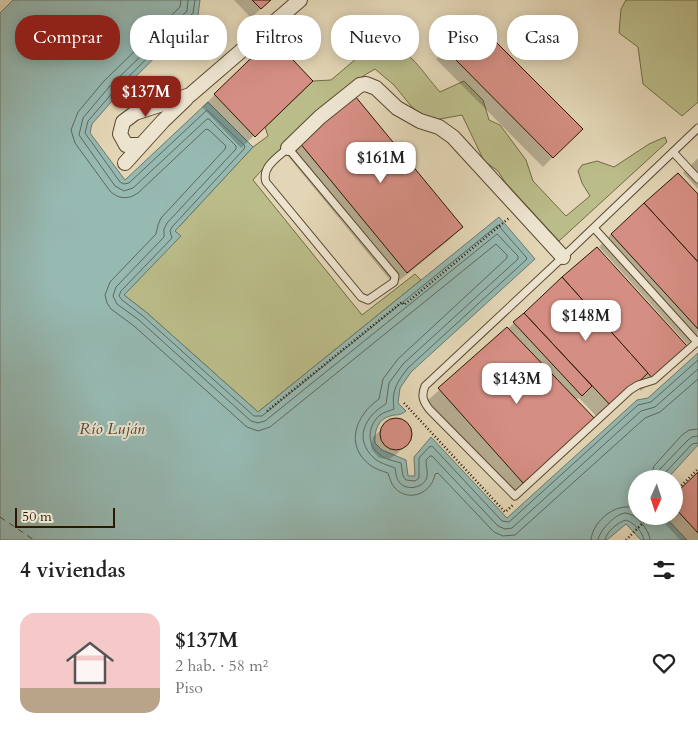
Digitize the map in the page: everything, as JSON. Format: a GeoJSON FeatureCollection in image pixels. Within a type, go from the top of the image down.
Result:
{"type":"FeatureCollection","features":[{"type":"Feature","properties":{"kind":"street"},"geometry":{"type":"LineString","coordinates":[[125,163],[140,145],[190,95],[300,0]]}},
{"type":"Feature","properties":{"kind":"street"},"geometry":{"type":"LineString","coordinates":[[288,148],[320,117],[360,86],[366,84],[376,88],[397,108],[420,121],[439,126],[453,137],[563,257]]}},
{"type":"Feature","properties":{"kind":"street"},"geometry":{"type":"LineString","coordinates":[[140,145],[126,145],[120,134],[123,122],[135,113],[190,95]]}},
{"type":"Feature","properties":{"kind":"lane"},"geometry":{"type":"LineString","coordinates":[[594,228],[698,341],[654,380],[638,385],[630,390],[515,496],[429,409],[423,401],[422,394],[425,386],[698,128]]}},
{"type":"Feature","properties":{"kind":"lane"},"geometry":{"type":"LineString","coordinates":[[288,148],[395,276],[394,282],[368,300],[361,297],[266,182],[267,168],[288,148]]}},
{"type":"Feature","properties":{"kind":"lane"},"geometry":{"type":"LineString","coordinates":[[673,152],[698,179]]}},
{"type":"Feature","properties":{"kind":"path"},"geometry":{"type":"LineString","coordinates":[[267,411],[402,302],[404,305],[509,218]]}},
{"type":"Feature","properties":{"kind":"path"},"geometry":{"type":"LineString","coordinates":[[404,404],[506,512],[520,499]]}},
{"type":"Feature","properties":{"kind":"path"},"geometry":{"type":"LineString","coordinates":[[683,484],[698,469]]}},
{"type":"Feature","properties":{"kind":"path"},"geometry":{"type":"LineString","coordinates":[[626,540],[641,525]]}},
{"type":"Feature","properties":{"kind":"green space"},"geometry":{"type":"Polygon","coordinates":[[[626,0],[698,0],[698,102],[682,116],[643,84],[638,47],[619,33],[621,9],[626,0]]]}},
{"type":"Feature","properties":{"kind":"green space"},"geometry":{"type":"Polygon","coordinates":[[[355,60],[413,60],[440,92],[464,81],[483,100],[489,120],[500,125],[526,160],[533,181],[566,216],[590,196],[582,183],[578,171],[582,165],[597,161],[614,167],[649,144],[665,137],[667,142],[559,241],[505,182],[498,171],[484,161],[462,115],[429,121],[411,106],[394,85],[375,69],[357,80],[310,119],[253,180],[362,315],[415,274],[421,280],[258,412],[146,312],[124,295],[180,236],[175,231],[253,147],[268,136],[265,127],[313,81],[331,80],[355,60]]]}},
{"type":"Feature","properties":{"kind":"water","name":"Río Luján"},"geometry":{"type":"Polygon","coordinates":[[[13,0],[200,0],[198,15],[130,15],[130,60],[152,60],[118,94],[92,124],[90,133],[125,180],[208,102],[253,147],[175,231],[181,236],[124,295],[146,312],[258,412],[499,217],[535,259],[411,372],[400,388],[398,403],[406,411],[382,420],[376,430],[375,443],[382,450],[406,460],[408,476],[415,476],[414,457],[431,437],[507,518],[637,400],[648,398],[698,353],[698,445],[675,470],[628,470],[628,525],[673,525],[687,540],[641,540],[626,524],[607,540],[0,540],[0,13],[13,0]]]}},
{"type":"Feature","properties":{"kind":"building"},"geometry":{"type":"Polygon","coordinates":[[[252,0],[271,0],[261,9],[252,0]]]}},
{"type":"Feature","properties":{"kind":"building"},"geometry":{"type":"Polygon","coordinates":[[[497,43],[507,53],[507,60],[514,60],[583,129],[553,158],[456,60],[497,60],[497,43]]]}},
{"type":"Feature","properties":{"kind":"building"},"geometry":{"type":"Polygon","coordinates":[[[249,60],[293,60],[313,81],[255,137],[214,94],[249,60]]]}},
{"type":"Feature","properties":{"kind":"building"},"geometry":{"type":"Polygon","coordinates":[[[355,96],[463,227],[407,273],[299,142],[355,96]]]}},
{"type":"Feature","properties":{"kind":"building"},"geometry":{"type":"Polygon","coordinates":[[[678,173],[698,194],[698,262],[644,203],[678,173]]]}},
{"type":"Feature","properties":{"kind":"building"},"geometry":{"type":"Polygon","coordinates":[[[644,203],[698,262],[698,329],[611,234],[644,203]]]}},
{"type":"Feature","properties":{"kind":"building"},"geometry":{"type":"Polygon","coordinates":[[[597,247],[687,346],[654,380],[562,277],[597,247]]]}},
{"type":"Feature","properties":{"kind":"building"},"geometry":{"type":"Polygon","coordinates":[[[562,277],[648,373],[612,407],[524,313],[562,277]]]}},
{"type":"Feature","properties":{"kind":"building"},"geometry":{"type":"Polygon","coordinates":[[[524,313],[592,386],[582,396],[513,322],[524,313]]]}},
{"type":"Feature","properties":{"kind":"building"},"geometry":{"type":"Polygon","coordinates":[[[507,327],[597,421],[523,483],[438,388],[507,327]]]}},
{"type":"Feature","properties":{"kind":"building"},"geometry":{"type":"Polygon","coordinates":[[[396,418],[402,419],[407,423],[411,428],[411,440],[407,445],[402,449],[396,450],[390,449],[385,445],[381,440],[380,434],[381,428],[385,423],[390,419],[396,418]]]}},
{"type":"Feature","properties":{"kind":"building"},"geometry":{"type":"Polygon","coordinates":[[[698,472],[698,533],[683,517],[683,486],[698,472]]]}},
{"type":"Feature","properties":{"kind":"ferry route"},"geometry":{"type":"LineString","coordinates":[[0,517],[34,540]]}}]}
